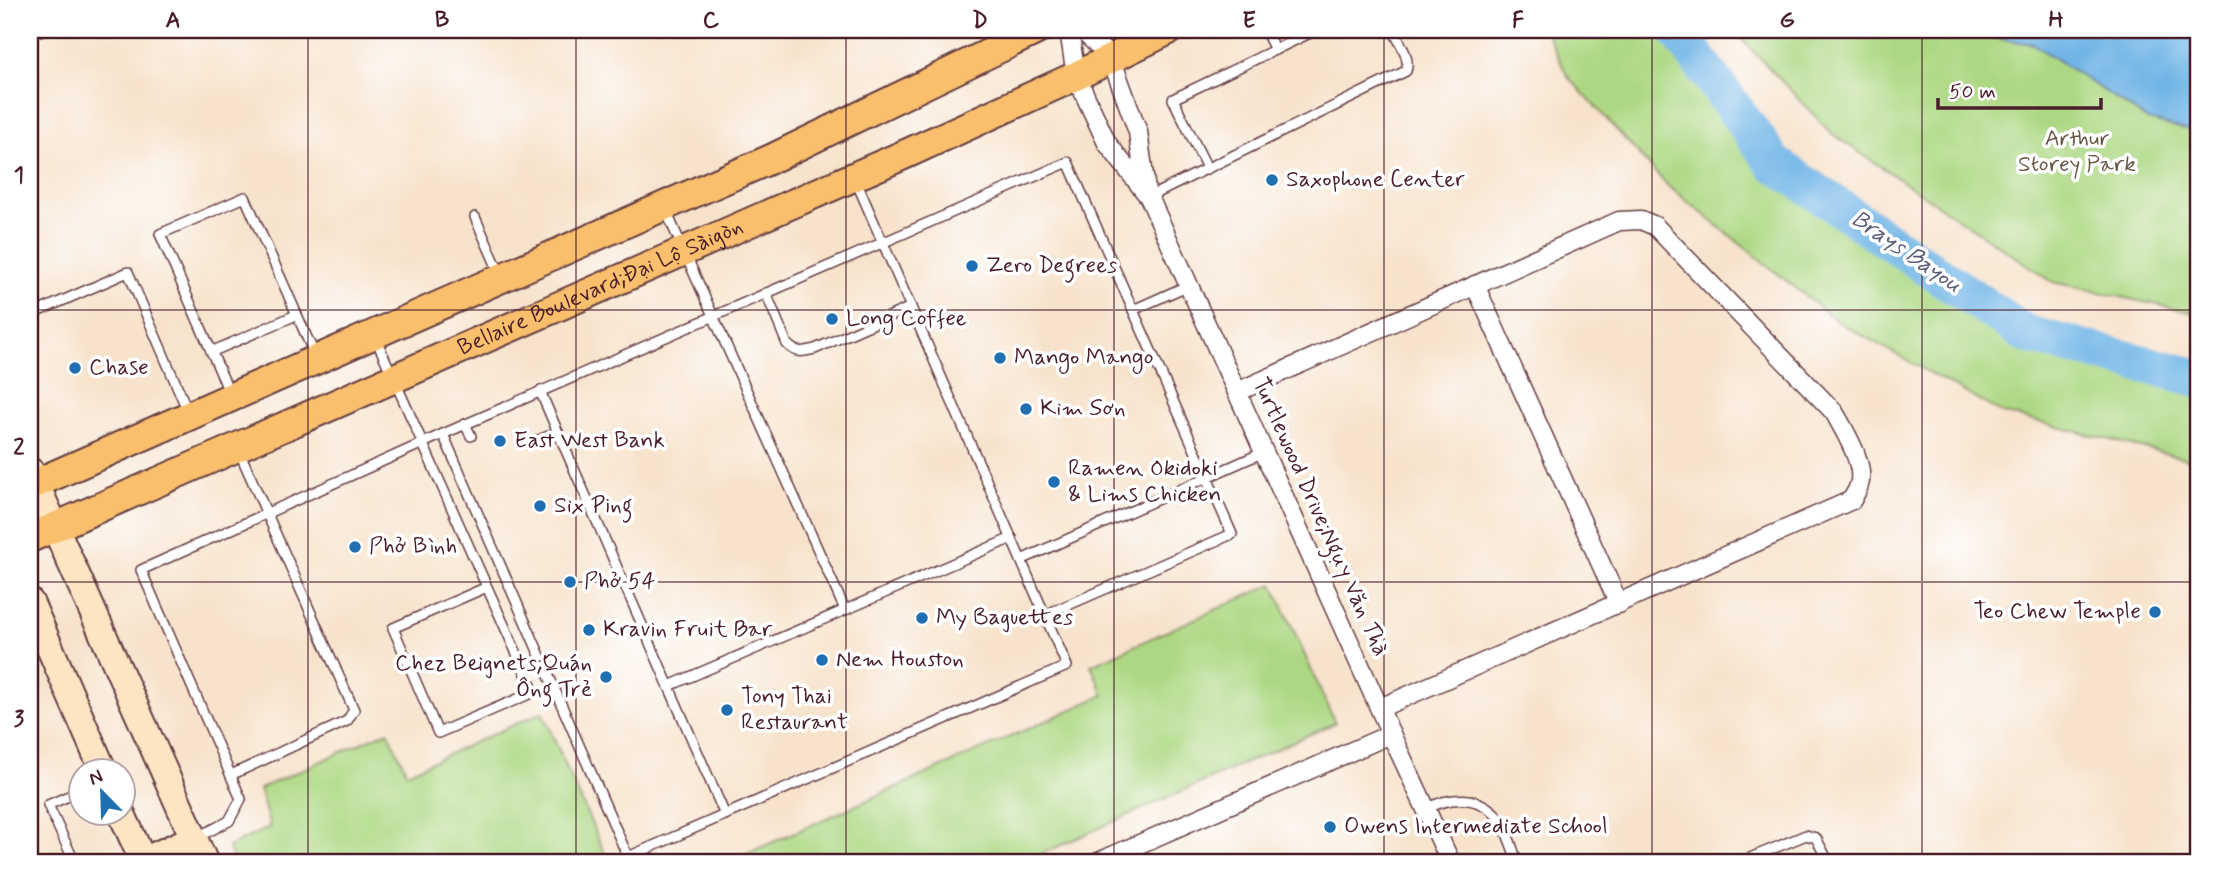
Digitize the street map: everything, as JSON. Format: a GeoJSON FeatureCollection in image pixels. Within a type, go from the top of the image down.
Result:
{"type":"FeatureCollection","features":[{"type":"Feature","properties":{"kind":"main road"},"geometry":{"type":"LineString","coordinates":[[205,863],[32,480],[190,415],[771,159],[1037,30]]}},
{"type":"Feature","properties":{"kind":"main road","name":"Bellaire Boulevard;Đại Lộ Sàigòn"},"geometry":{"type":"LineString","coordinates":[[30,538],[854,176],[1076,76],[1169,30]]}},
{"type":"Feature","properties":{"kind":"main road"},"geometry":{"type":"LineString","coordinates":[[30,602],[97,756]]}},
{"type":"Feature","properties":{"kind":"main road"},"geometry":{"type":"LineString","coordinates":[[126,826],[141,862],[194,838]]}},
{"type":"Feature","properties":{"kind":"street","name":"Turtlewood Drive;Ngụy Văn Thà"},"geometry":{"type":"LineString","coordinates":[[1069,30],[1076,76],[1107,143],[1148,194],[1451,863]]}},
{"type":"Feature","properties":{"kind":"street","name":"Turtlewood Drive;Ngụy Văn Thà"},"geometry":{"type":"LineString","coordinates":[[1082,30],[1111,58],[1138,132],[1148,194]]}},
{"type":"Feature","properties":{"kind":"street"},"geometry":{"type":"LineString","coordinates":[[1237,391],[1619,221],[1640,220],[1654,226],[1834,412],[1850,443],[1860,467],[1860,483],[1852,500],[1380,708]]}},
{"type":"Feature","properties":{"kind":"street"},"geometry":{"type":"LineString","coordinates":[[1475,285],[1619,604]]}},
{"type":"Feature","properties":{"kind":"street"},"geometry":{"type":"LineString","coordinates":[[1096,863],[1391,734]]}},
{"type":"Feature","properties":{"kind":"lane"},"geometry":{"type":"LineString","coordinates":[[1265,30],[1275,50]]}},
{"type":"Feature","properties":{"kind":"lane"},"geometry":{"type":"LineString","coordinates":[[1207,168],[1173,99],[1316,30]]}},
{"type":"Feature","properties":{"kind":"lane"},"geometry":{"type":"LineString","coordinates":[[1148,194],[1406,71],[1407,59],[1393,30]]}},
{"type":"Feature","properties":{"kind":"lane"},"geometry":{"type":"LineString","coordinates":[[194,838],[229,821],[237,811],[241,799],[141,570],[443,433],[1068,162],[1232,534],[1045,615]]}},
{"type":"Feature","properties":{"kind":"lane"},"geometry":{"type":"LineString","coordinates":[[443,433],[628,857],[1067,666],[854,176]]}},
{"type":"Feature","properties":{"kind":"lane"},"geometry":{"type":"LineString","coordinates":[[231,397],[160,234],[245,197],[316,360]]}},
{"type":"Feature","properties":{"kind":"lane"},"geometry":{"type":"LineString","coordinates":[[664,206],[845,610]]}},
{"type":"Feature","properties":{"kind":"lane"},"geometry":{"type":"LineString","coordinates":[[475,217],[502,278]]}},
{"type":"Feature","properties":{"kind":"lane"},"geometry":{"type":"LineString","coordinates":[[30,315],[128,272],[190,415]]}},
{"type":"Feature","properties":{"kind":"lane"},"geometry":{"type":"LineString","coordinates":[[1133,310],[1189,285]]}},
{"type":"Feature","properties":{"kind":"lane"},"geometry":{"type":"LineString","coordinates":[[766,293],[787,344],[799,352],[815,349],[911,307]]}},
{"type":"Feature","properties":{"kind":"lane"},"geometry":{"type":"LineString","coordinates":[[211,352],[296,315]]}},
{"type":"Feature","properties":{"kind":"lane"},"geometry":{"type":"LineString","coordinates":[[374,334],[534,692],[438,733],[393,628],[487,587]]}},
{"type":"Feature","properties":{"kind":"lane"},"geometry":{"type":"LineString","coordinates":[[540,391],[725,815]]}},
{"type":"Feature","properties":{"kind":"lane"},"geometry":{"type":"LineString","coordinates":[[465,424],[471,436]]}},
{"type":"Feature","properties":{"kind":"lane"},"geometry":{"type":"LineString","coordinates":[[529,444],[558,432]]}},
{"type":"Feature","properties":{"kind":"lane"},"geometry":{"type":"LineString","coordinates":[[231,775],[348,721],[355,709],[237,447]]}},
{"type":"Feature","properties":{"kind":"lane"},"geometry":{"type":"LineString","coordinates":[[1021,560],[1264,452]]}},
{"type":"Feature","properties":{"kind":"lane"},"geometry":{"type":"LineString","coordinates":[[669,686],[1012,538]]}},
{"type":"Feature","properties":{"kind":"lane"},"geometry":{"type":"LineString","coordinates":[[66,797],[48,805],[75,863]]}},
{"type":"Feature","properties":{"kind":"lane"},"geometry":{"type":"LineString","coordinates":[[1426,809],[1442,800],[1459,799],[1485,807],[1499,818],[1518,863]]}},
{"type":"Feature","properties":{"kind":"lane"},"geometry":{"type":"LineString","coordinates":[[1738,863],[1805,835],[1816,838],[1829,863]]}},
{"type":"Feature","properties":{"kind":"green space"},"geometry":{"type":"Polygon","coordinates":[[[1545,30],[1674,30],[1784,152],[2014,314],[2124,349],[2199,363],[2199,462],[2002,413],[1838,322],[1667,185],[1568,77],[1545,30]]]}},
{"type":"Feature","properties":{"kind":"green space","name":"Arthur Storey Park"},"geometry":{"type":"Polygon","coordinates":[[[1733,30],[2199,30],[2199,314],[2053,282],[1832,134],[1733,30]]]}},
{"type":"Feature","properties":{"kind":"green space"},"geometry":{"type":"Polygon","coordinates":[[[1273,584],[1335,723],[1021,863],[726,863],[1104,695],[1091,665],[1273,584]]]}},
{"type":"Feature","properties":{"kind":"green space"},"geometry":{"type":"Polygon","coordinates":[[[542,712],[609,863],[235,863],[228,847],[270,827],[259,789],[388,731],[407,773],[542,712]]]}},
{"type":"Feature","properties":{"kind":"water"},"geometry":{"type":"Polygon","coordinates":[[[1945,30],[2199,30],[2199,133],[2148,120],[2033,44],[1945,30]]]}},
{"type":"Feature","properties":{"kind":"waterway","name":"Brays Bayou"},"geometry":{"type":"LineString","coordinates":[[1677,30],[1774,163],[2026,334],[2199,378]]}},
{"type":"Feature","properties":{"kind":"place","name":"Saxophone Center"},"geometry":{"type":"Point","coordinates":[1272,180]}},
{"type":"Feature","properties":{"kind":"place","name":"Zero Degrees"},"geometry":{"type":"Point","coordinates":[972,266]}},
{"type":"Feature","properties":{"kind":"place","name":"Long Coffee"},"geometry":{"type":"Point","coordinates":[832,319]}},
{"type":"Feature","properties":{"kind":"place","name":"Mango Mango"},"geometry":{"type":"Point","coordinates":[1000,358]}},
{"type":"Feature","properties":{"kind":"place","name":"Chase"},"geometry":{"type":"Point","coordinates":[75,368]}},
{"type":"Feature","properties":{"kind":"place","name":"Kim Sơn"},"geometry":{"type":"Point","coordinates":[1026,409]}},
{"type":"Feature","properties":{"kind":"place","name":"East West Bank"},"geometry":{"type":"Point","coordinates":[500,441]}},
{"type":"Feature","properties":{"kind":"place","name":"Ramen Okidoki & Lims Chicken"},"geometry":{"type":"Point","coordinates":[1054,482]}},
{"type":"Feature","properties":{"kind":"place","name":"Six Ping"},"geometry":{"type":"Point","coordinates":[540,506]}},
{"type":"Feature","properties":{"kind":"place","name":"Phở Bình"},"geometry":{"type":"Point","coordinates":[355,547]}},
{"type":"Feature","properties":{"kind":"place","name":"Phở 54"},"geometry":{"type":"Point","coordinates":[570,582]}},
{"type":"Feature","properties":{"kind":"place","name":"Teo Chew Temple"},"geometry":{"type":"Point","coordinates":[2155,612]}},
{"type":"Feature","properties":{"kind":"place","name":"My Baguettes"},"geometry":{"type":"Point","coordinates":[922,618]}},
{"type":"Feature","properties":{"kind":"place","name":"Kravin Fruit Bar"},"geometry":{"type":"Point","coordinates":[589,630]}},
{"type":"Feature","properties":{"kind":"place","name":"Nem Houston"},"geometry":{"type":"Point","coordinates":[822,660]}},
{"type":"Feature","properties":{"kind":"place","name":"Chez Beignets;Quán Ông Trẻ"},"geometry":{"type":"Point","coordinates":[606,677]}},
{"type":"Feature","properties":{"kind":"place","name":"Tony Thai Restaurant"},"geometry":{"type":"Point","coordinates":[727,710]}},
{"type":"Feature","properties":{"kind":"place","name":"Owens Intermediate School"},"geometry":{"type":"Point","coordinates":[1330,827]}}]}
